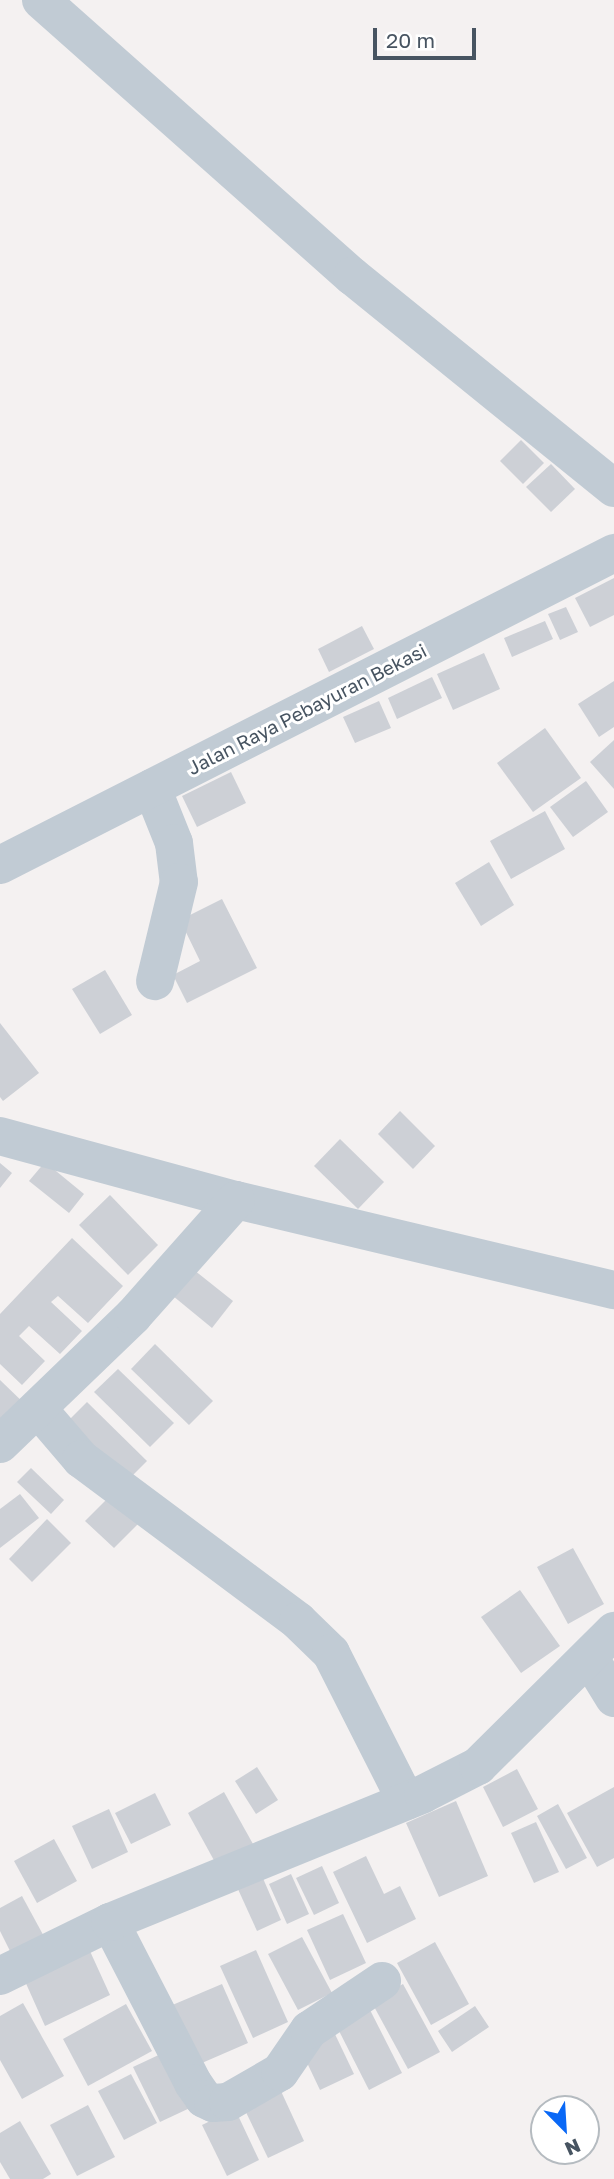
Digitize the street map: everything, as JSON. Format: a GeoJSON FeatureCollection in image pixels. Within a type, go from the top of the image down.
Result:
{"type":"FeatureCollection","features":[{"type":"Feature","properties":{"kind":"street"},"geometry":{"type":"LineString","coordinates":[[41,0],[352,276],[614,488]]}},
{"type":"Feature","properties":{"kind":"street","name":"Jalan Raya Pebayuran Bekasi"},"geometry":{"type":"LineString","coordinates":[[0,865],[614,553]]}},
{"type":"Feature","properties":{"kind":"street"},"geometry":{"type":"LineString","coordinates":[[152,788],[174,843],[179,882],[155,981]]}},
{"type":"Feature","properties":{"kind":"street"},"geometry":{"type":"LineString","coordinates":[[0,1136],[236,1200],[614,1290]]}},
{"type":"Feature","properties":{"kind":"street"},"geometry":{"type":"LineString","coordinates":[[0,1444],[39,1410],[133,1316],[236,1200]]}},
{"type":"Feature","properties":{"kind":"street"},"geometry":{"type":"LineString","coordinates":[[39,1410],[81,1459],[298,1620],[331,1653],[406,1801]]}},
{"type":"Feature","properties":{"kind":"street"},"geometry":{"type":"LineString","coordinates":[[0,1976],[110,1922],[406,1801],[478,1766],[500,1749],[602,1644]]}},
{"type":"Feature","properties":{"kind":"street"},"geometry":{"type":"LineString","coordinates":[[602,1644],[614,1698]]}},
{"type":"Feature","properties":{"kind":"street"},"geometry":{"type":"LineString","coordinates":[[110,1922],[193,2083],[204,2099],[214,2104],[228,2102],[280,2072],[309,2030],[382,1981]]}},
{"type":"Feature","properties":{"kind":"building"},"geometry":{"type":"Polygon","coordinates":[[[521,440],[544,463],[523,484],[500,461],[521,440]]]}},
{"type":"Feature","properties":{"kind":"building"},"geometry":{"type":"Polygon","coordinates":[[[551,464],[575,489],[551,512],[526,487],[551,464]]]}},
{"type":"Feature","properties":{"kind":"building"},"geometry":{"type":"Polygon","coordinates":[[[614,578],[614,615],[590,627],[575,598],[614,578]]]}},
{"type":"Feature","properties":{"kind":"building"},"geometry":{"type":"Polygon","coordinates":[[[566,607],[578,632],[560,640],[548,614],[566,607]]]}},
{"type":"Feature","properties":{"kind":"building"},"geometry":{"type":"Polygon","coordinates":[[[545,621],[553,639],[512,657],[504,638],[545,621]]]}},
{"type":"Feature","properties":{"kind":"building"},"geometry":{"type":"Polygon","coordinates":[[[362,626],[374,649],[329,672],[318,649],[362,626]]]}},
{"type":"Feature","properties":{"kind":"building"},"geometry":{"type":"Polygon","coordinates":[[[484,653],[500,689],[453,710],[437,674],[484,653]]]}},
{"type":"Feature","properties":{"kind":"building"},"geometry":{"type":"Polygon","coordinates":[[[432,677],[442,698],[397,719],[388,698],[432,677]]]}},
{"type":"Feature","properties":{"kind":"building"},"geometry":{"type":"Polygon","coordinates":[[[614,681],[614,727],[599,737],[578,704],[614,681]]]}},
{"type":"Feature","properties":{"kind":"building"},"geometry":{"type":"Polygon","coordinates":[[[379,701],[391,728],[355,743],[343,717],[379,701]]]}},
{"type":"Feature","properties":{"kind":"building"},"geometry":{"type":"Polygon","coordinates":[[[545,728],[581,778],[533,812],[497,763],[545,728]]]}},
{"type":"Feature","properties":{"kind":"building"},"geometry":{"type":"Polygon","coordinates":[[[614,740],[614,789],[590,762],[614,740]]]}},
{"type":"Feature","properties":{"kind":"building"},"geometry":{"type":"Polygon","coordinates":[[[231,772],[246,803],[197,827],[182,796],[231,772]]]}},
{"type":"Feature","properties":{"kind":"building"},"geometry":{"type":"Polygon","coordinates":[[[586,781],[608,812],[573,837],[550,807],[586,781]]]}},
{"type":"Feature","properties":{"kind":"building"},"geometry":{"type":"Polygon","coordinates":[[[545,811],[565,849],[511,879],[490,841],[545,811]]]}},
{"type":"Feature","properties":{"kind":"building"},"geometry":{"type":"Polygon","coordinates":[[[489,862],[514,905],[481,926],[455,883],[489,862]]]}},
{"type":"Feature","properties":{"kind":"building"},"geometry":{"type":"Polygon","coordinates":[[[222,899],[257,968],[187,1003],[173,975],[200,961],[180,920],[222,899]]]}},
{"type":"Feature","properties":{"kind":"building"},"geometry":{"type":"Polygon","coordinates":[[[105,970],[132,1015],[100,1034],[72,989],[105,970]]]}},
{"type":"Feature","properties":{"kind":"building"},"geometry":{"type":"Polygon","coordinates":[[[0,1023],[39,1073],[3,1101],[0,1097],[0,1023]]]}},
{"type":"Feature","properties":{"kind":"building"},"geometry":{"type":"Polygon","coordinates":[[[400,1111],[435,1146],[413,1169],[378,1134],[400,1111]]]}},
{"type":"Feature","properties":{"kind":"building"},"geometry":{"type":"Polygon","coordinates":[[[340,1139],[384,1182],[358,1209],[314,1166],[340,1139]]]}},
{"type":"Feature","properties":{"kind":"building"},"geometry":{"type":"Polygon","coordinates":[[[45,1162],[84,1194],[69,1213],[29,1181],[45,1162]]]}},
{"type":"Feature","properties":{"kind":"building"},"geometry":{"type":"Polygon","coordinates":[[[0,1163],[12,1173],[0,1188],[0,1163]]]}},
{"type":"Feature","properties":{"kind":"building"},"geometry":{"type":"Polygon","coordinates":[[[110,1195],[158,1245],[128,1275],[79,1225],[110,1195]]]}},
{"type":"Feature","properties":{"kind":"building"},"geometry":{"type":"Polygon","coordinates":[[[72,1238],[123,1286],[88,1323],[58,1296],[51,1302],[82,1331],[60,1354],[29,1326],[19,1336],[45,1361],[22,1385],[0,1364],[0,1314],[72,1238]]]}},
{"type":"Feature","properties":{"kind":"building"},"geometry":{"type":"Polygon","coordinates":[[[194,1270],[233,1301],[212,1328],[173,1296],[194,1270]]]}},
{"type":"Feature","properties":{"kind":"building"},"geometry":{"type":"Polygon","coordinates":[[[155,1344],[213,1401],[189,1425],[131,1369],[155,1344]]]}},
{"type":"Feature","properties":{"kind":"building"},"geometry":{"type":"Polygon","coordinates":[[[118,1369],[174,1423],[150,1447],[94,1392],[118,1369]]]}},
{"type":"Feature","properties":{"kind":"building"},"geometry":{"type":"Polygon","coordinates":[[[0,1380],[28,1407],[0,1425],[0,1380]]]}},
{"type":"Feature","properties":{"kind":"building"},"geometry":{"type":"Polygon","coordinates":[[[87,1402],[147,1461],[125,1483],[65,1424],[87,1402]]]}},
{"type":"Feature","properties":{"kind":"building"},"geometry":{"type":"Polygon","coordinates":[[[31,1468],[64,1500],[51,1514],[17,1482],[31,1468]]]}},
{"type":"Feature","properties":{"kind":"building"},"geometry":{"type":"Polygon","coordinates":[[[20,1494],[39,1518],[0,1548],[0,1509],[20,1494]]]}},
{"type":"Feature","properties":{"kind":"building"},"geometry":{"type":"Polygon","coordinates":[[[112,1494],[141,1521],[114,1548],[85,1521],[112,1494]]]}},
{"type":"Feature","properties":{"kind":"building"},"geometry":{"type":"Polygon","coordinates":[[[47,1519],[71,1543],[32,1582],[9,1559],[47,1519]]]}},
{"type":"Feature","properties":{"kind":"building"},"geometry":{"type":"Polygon","coordinates":[[[573,1548],[604,1604],[568,1624],[537,1567],[573,1548]]]}},
{"type":"Feature","properties":{"kind":"building"},"geometry":{"type":"Polygon","coordinates":[[[520,1590],[560,1646],[521,1673],[481,1617],[520,1590]]]}},
{"type":"Feature","properties":{"kind":"building"},"geometry":{"type":"Polygon","coordinates":[[[257,1767],[278,1800],[256,1814],[235,1781],[257,1767]]]}},
{"type":"Feature","properties":{"kind":"building"},"geometry":{"type":"Polygon","coordinates":[[[517,1769],[538,1809],[503,1827],[483,1787],[517,1769]]]}},
{"type":"Feature","properties":{"kind":"building"},"geometry":{"type":"Polygon","coordinates":[[[614,1787],[614,1858],[597,1867],[567,1813],[614,1787]]]}},
{"type":"Feature","properties":{"kind":"building"},"geometry":{"type":"Polygon","coordinates":[[[224,1792],[253,1844],[216,1864],[188,1813],[224,1792]]]}},
{"type":"Feature","properties":{"kind":"building"},"geometry":{"type":"Polygon","coordinates":[[[155,1793],[171,1825],[131,1844],[115,1813],[155,1793]]]}},
{"type":"Feature","properties":{"kind":"building"},"geometry":{"type":"Polygon","coordinates":[[[456,1801],[488,1876],[439,1897],[406,1823],[456,1801]]]}},
{"type":"Feature","properties":{"kind":"building"},"geometry":{"type":"Polygon","coordinates":[[[558,1804],[587,1858],[566,1869],[537,1816],[558,1804]]]}},
{"type":"Feature","properties":{"kind":"building"},"geometry":{"type":"Polygon","coordinates":[[[109,1809],[128,1852],[92,1869],[72,1826],[109,1809]]]}},
{"type":"Feature","properties":{"kind":"building"},"geometry":{"type":"Polygon","coordinates":[[[536,1822],[559,1872],[534,1883],[511,1833],[536,1822]]]}},
{"type":"Feature","properties":{"kind":"building"},"geometry":{"type":"Polygon","coordinates":[[[54,1839],[77,1881],[37,1903],[14,1861],[54,1839]]]}},
{"type":"Feature","properties":{"kind":"building"},"geometry":{"type":"Polygon","coordinates":[[[366,1856],[384,1894],[400,1886],[416,1919],[367,1943],[333,1872],[366,1856]]]}},
{"type":"Feature","properties":{"kind":"building"},"geometry":{"type":"Polygon","coordinates":[[[322,1866],[339,1903],[314,1915],[296,1878],[322,1866]]]}},
{"type":"Feature","properties":{"kind":"building"},"geometry":{"type":"Polygon","coordinates":[[[291,1874],[309,1914],[287,1924],[269,1884],[291,1874]]]}},
{"type":"Feature","properties":{"kind":"building"},"geometry":{"type":"Polygon","coordinates":[[[262,1876],[281,1920],[257,1931],[237,1887],[262,1876]]]}},
{"type":"Feature","properties":{"kind":"building"},"geometry":{"type":"Polygon","coordinates":[[[22,1896],[47,1942],[14,1959],[0,1931],[0,1908],[22,1896]]]}},
{"type":"Feature","properties":{"kind":"building"},"geometry":{"type":"Polygon","coordinates":[[[343,1914],[366,1963],[330,1980],[307,1930],[343,1914]]]}},
{"type":"Feature","properties":{"kind":"building"},"geometry":{"type":"Polygon","coordinates":[[[302,1937],[332,1993],[298,2010],[268,1954],[302,1937]]]}},
{"type":"Feature","properties":{"kind":"building"},"geometry":{"type":"Polygon","coordinates":[[[435,1942],[469,2004],[431,2025],[397,1963],[435,1942]]]}},
{"type":"Feature","properties":{"kind":"building"},"geometry":{"type":"Polygon","coordinates":[[[89,1949],[110,1995],[45,2026],[24,1979],[89,1949]]]}},
{"type":"Feature","properties":{"kind":"building"},"geometry":{"type":"Polygon","coordinates":[[[256,1950],[288,2022],[253,2038],[220,1966],[256,1950]]]}},
{"type":"Feature","properties":{"kind":"building"},"geometry":{"type":"Polygon","coordinates":[[[222,1984],[248,2043],[195,2066],[170,2006],[222,1984]]]}},
{"type":"Feature","properties":{"kind":"building"},"geometry":{"type":"Polygon","coordinates":[[[403,1984],[440,2052],[408,2069],[371,2001],[403,1984]]]}},
{"type":"Feature","properties":{"kind":"building"},"geometry":{"type":"Polygon","coordinates":[[[23,2003],[64,2076],[22,2099],[0,2060],[0,2016],[23,2003]]]}},
{"type":"Feature","properties":{"kind":"building"},"geometry":{"type":"Polygon","coordinates":[[[126,2004],[152,2051],[88,2086],[63,2039],[126,2004]]]}},
{"type":"Feature","properties":{"kind":"building"},"geometry":{"type":"Polygon","coordinates":[[[368,2006],[402,2073],[369,2090],[335,2023],[368,2006]]]}},
{"type":"Feature","properties":{"kind":"building"},"geometry":{"type":"Polygon","coordinates":[[[475,2006],[489,2027],[452,2052],[438,2031],[475,2006]]]}},
{"type":"Feature","properties":{"kind":"building"},"geometry":{"type":"Polygon","coordinates":[[[333,2030],[354,2074],[320,2090],[299,2046],[333,2030]]]}},
{"type":"Feature","properties":{"kind":"building"},"geometry":{"type":"Polygon","coordinates":[[[165,2052],[192,2107],[160,2122],[133,2067],[165,2052]]]}},
{"type":"Feature","properties":{"kind":"building"},"geometry":{"type":"Polygon","coordinates":[[[131,2074],[157,2123],[124,2140],[98,2091],[131,2074]]]}},
{"type":"Feature","properties":{"kind":"building"},"geometry":{"type":"Polygon","coordinates":[[[280,2089],[304,2141],[268,2158],[243,2106],[280,2089]]]}},
{"type":"Feature","properties":{"kind":"building"},"geometry":{"type":"Polygon","coordinates":[[[88,2105],[115,2157],[77,2176],[50,2125],[88,2105]]]}},
{"type":"Feature","properties":{"kind":"building"},"geometry":{"type":"Polygon","coordinates":[[[235,2109],[259,2160],[227,2176],[202,2125],[235,2109]]]}},
{"type":"Feature","properties":{"kind":"building"},"geometry":{"type":"Polygon","coordinates":[[[20,2121],[51,2174],[43,2179],[10,2179],[0,2162],[0,2133],[20,2121]]]}}]}
